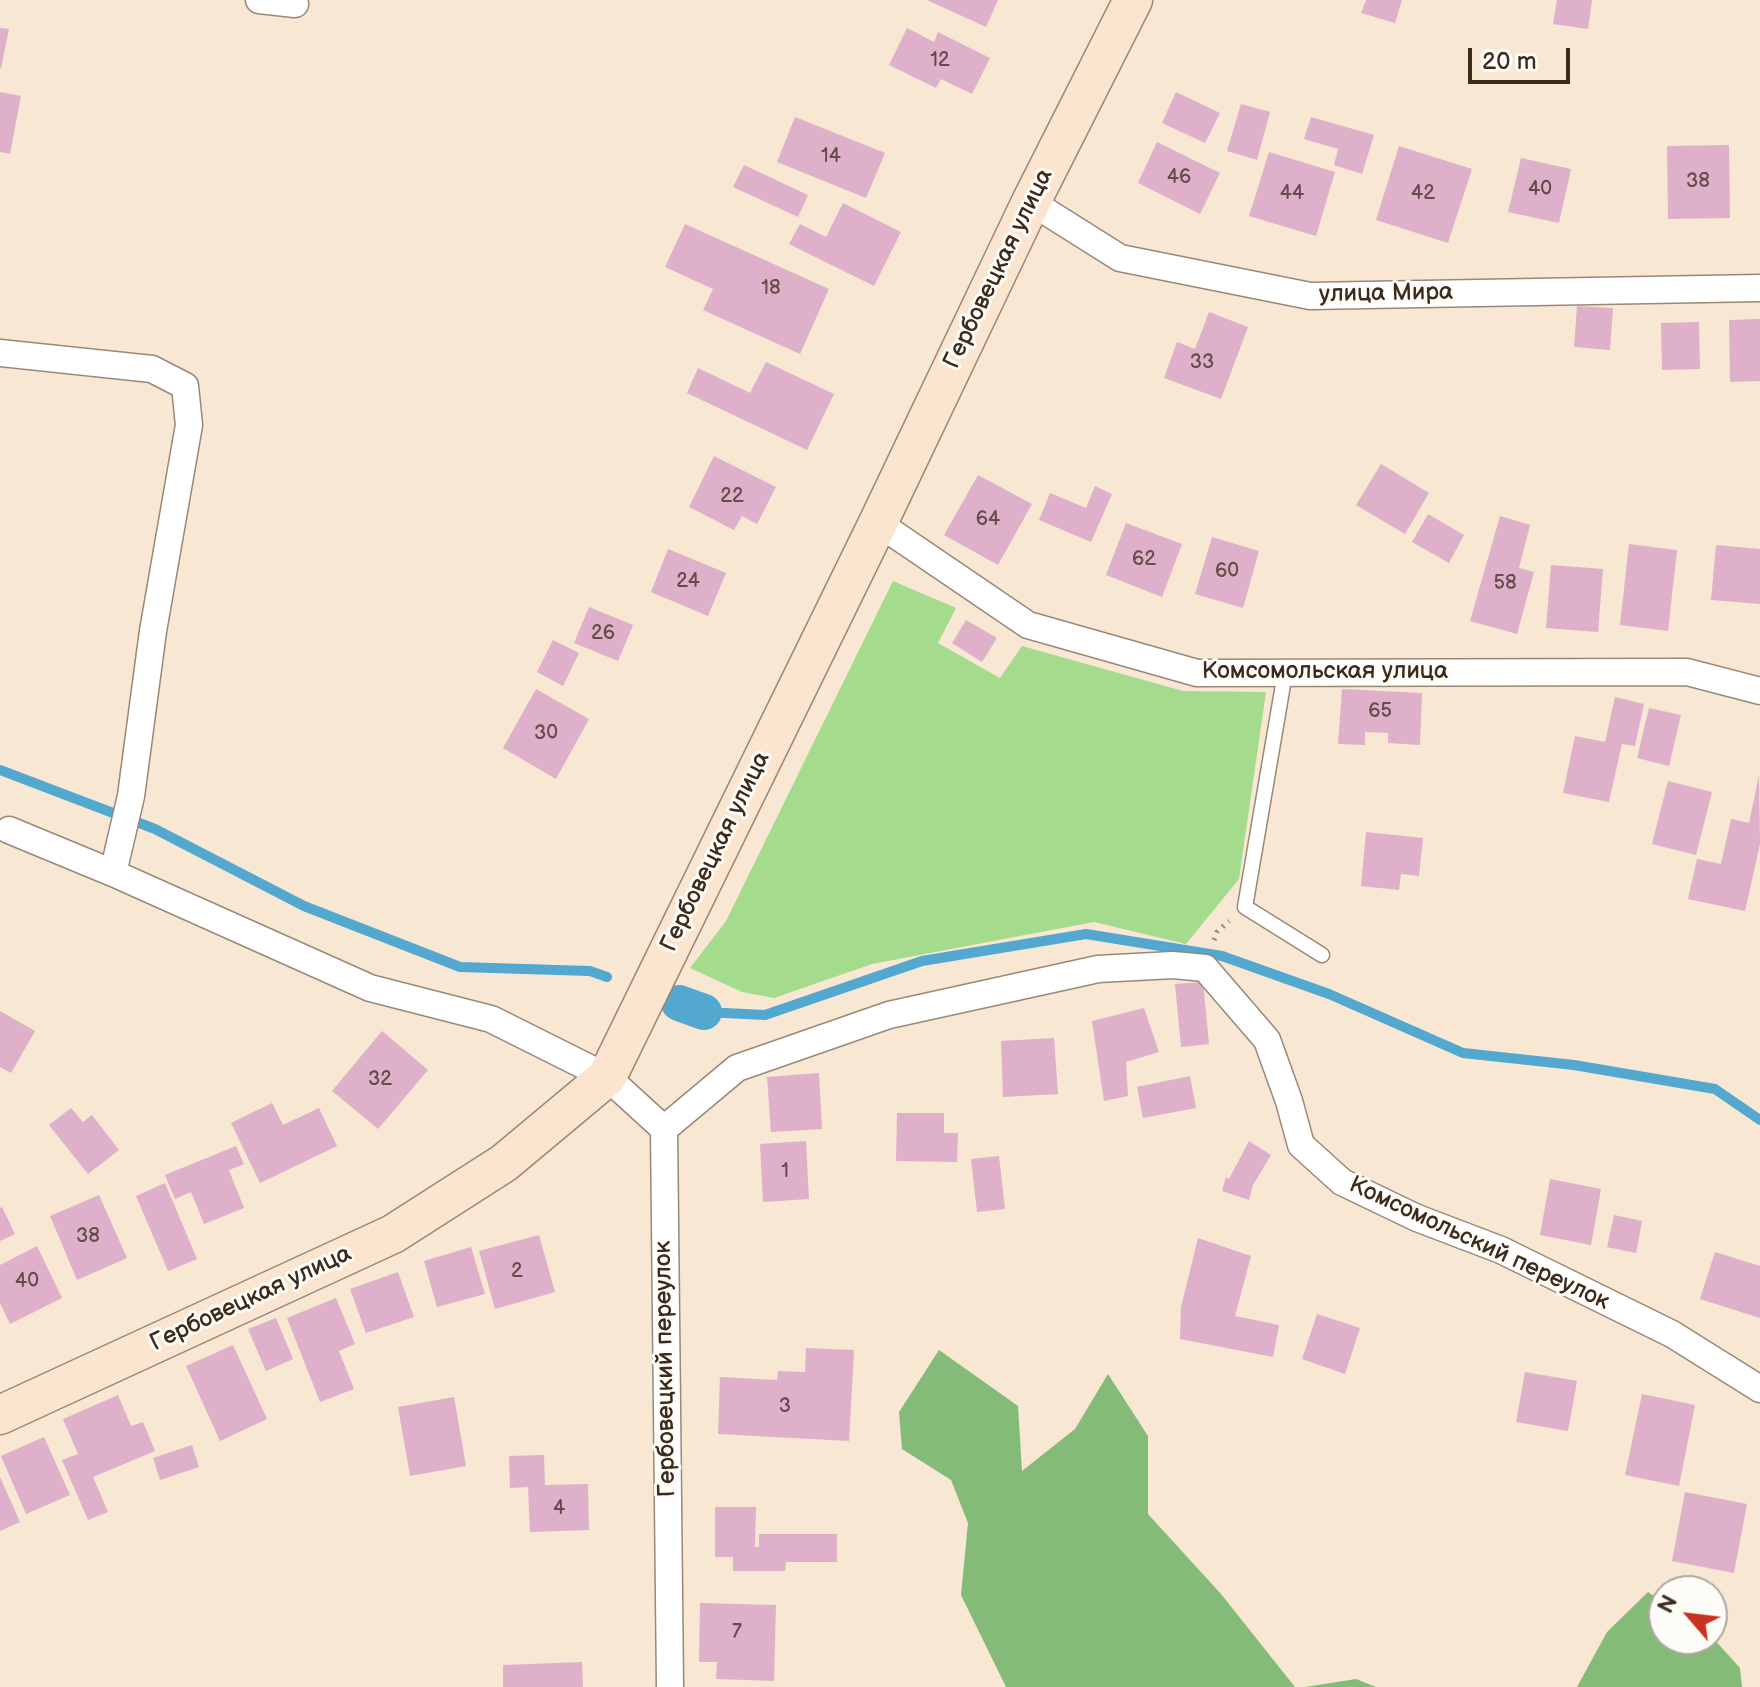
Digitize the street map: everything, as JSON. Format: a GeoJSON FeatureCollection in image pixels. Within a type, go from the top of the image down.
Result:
{"type":"FeatureCollection","features":[{"type":"Feature","properties":{"kind":"street"},"geometry":{"type":"LineString","coordinates":[[259,0],[295,4]]}},
{"type":"Feature","properties":{"kind":"street","name":"Гербовецкая улица"},"geometry":{"type":"LineString","coordinates":[[0,1415],[393,1234],[504,1163],[607,1077],[1031,202],[1133,0]]}},
{"type":"Feature","properties":{"kind":"street","name":"улица Мира"},"geometry":{"type":"LineString","coordinates":[[1031,202],[1120,258],[1310,296],[1760,288]]}},
{"type":"Feature","properties":{"kind":"street"},"geometry":{"type":"LineString","coordinates":[[0,353],[152,369],[185,386],[189,425],[153,631],[131,796],[113,873]]}},
{"type":"Feature","properties":{"kind":"street","name":"Комсомольская улица"},"geometry":{"type":"LineString","coordinates":[[878,523],[1028,625],[1197,673],[1687,672],[1760,691]]}},
{"type":"Feature","properties":{"kind":"street"},"geometry":{"type":"LineString","coordinates":[[9,830],[370,988],[491,1019],[607,1077],[664,1129]]}},
{"type":"Feature","properties":{"kind":"street","name":"Комсомольский переулок"},"geometry":{"type":"LineString","coordinates":[[664,1129],[737,1068],[889,1015],[1098,969],[1173,965],[1205,968],[1267,1040],[1301,1145],[1342,1182],[1417,1218],[1501,1250],[1672,1334],[1760,1389]]}},
{"type":"Feature","properties":{"kind":"street","name":"Гербовецкий переулок"},"geometry":{"type":"LineString","coordinates":[[664,1129],[670,1687]]}},
{"type":"Feature","properties":{"kind":"lane"},"geometry":{"type":"LineString","coordinates":[[1285,673],[1245,907],[1322,955]]}},
{"type":"Feature","properties":{"kind":"green space"},"geometry":{"type":"Polygon","coordinates":[[[893,581],[956,608],[938,643],[1000,678],[1022,646],[1183,691],[1266,692],[1239,879],[1186,944],[1094,922],[872,964],[774,998],[742,992],[690,968],[726,921],[893,581]]]}},
{"type":"Feature","properties":{"kind":"green space"},"geometry":{"type":"Polygon","coordinates":[[[939,1350],[1018,1406],[1022,1471],[1075,1429],[1108,1374],[1148,1436],[1148,1514],[1221,1594],[1295,1687],[1006,1687],[961,1595],[968,1523],[951,1480],[902,1449],[899,1412],[939,1350]]]}},
{"type":"Feature","properties":{"kind":"green space"},"geometry":{"type":"Polygon","coordinates":[[[1648,1592],[1648,1655],[1728,1655],[1740,1668],[1742,1687],[1577,1687],[1607,1632],[1648,1592]]]}},
{"type":"Feature","properties":{"kind":"green space"},"geometry":{"type":"Polygon","coordinates":[[[1356,1679],[1376,1687],[1305,1687],[1356,1679]]]}},
{"type":"Feature","properties":{"kind":"building"},"geometry":{"type":"Polygon","coordinates":[[[927,0],[998,0],[986,27],[927,0]]]}},
{"type":"Feature","properties":{"kind":"building"},"geometry":{"type":"Polygon","coordinates":[[[1366,0],[1402,0],[1395,23],[1361,13],[1366,0]]]}},
{"type":"Feature","properties":{"kind":"building"},"geometry":{"type":"Polygon","coordinates":[[[1557,0],[1592,0],[1588,29],[1553,24],[1557,0]]]}},
{"type":"Feature","properties":{"kind":"building"},"geometry":{"type":"Polygon","coordinates":[[[0,28],[9,29],[1,68],[0,68],[0,28]]]}},
{"type":"Feature","properties":{"kind":"building"},"geometry":{"type":"Polygon","coordinates":[[[907,28],[934,42],[938,32],[990,58],[972,94],[941,79],[936,88],[889,65],[907,28]]]}},
{"type":"Feature","properties":{"kind":"building"},"geometry":{"type":"Polygon","coordinates":[[[0,92],[21,96],[10,154],[0,152],[0,92]]]}},
{"type":"Feature","properties":{"kind":"building"},"geometry":{"type":"Polygon","coordinates":[[[1176,92],[1220,113],[1205,143],[1162,123],[1176,92]]]}},
{"type":"Feature","properties":{"kind":"building"},"geometry":{"type":"Polygon","coordinates":[[[1241,104],[1270,112],[1257,160],[1227,151],[1241,104]]]}},
{"type":"Feature","properties":{"kind":"building"},"geometry":{"type":"Polygon","coordinates":[[[795,117],[885,153],[866,198],[777,162],[795,117]]]}},
{"type":"Feature","properties":{"kind":"building"},"geometry":{"type":"Polygon","coordinates":[[[1311,117],[1374,135],[1362,174],[1334,165],[1338,149],[1304,139],[1311,117]]]}},
{"type":"Feature","properties":{"kind":"building"},"geometry":{"type":"Polygon","coordinates":[[[1157,142],[1220,173],[1200,214],[1138,183],[1157,142]]]}},
{"type":"Feature","properties":{"kind":"building"},"geometry":{"type":"Polygon","coordinates":[[[1729,145],[1730,218],[1668,219],[1667,146],[1729,145]]]}},
{"type":"Feature","properties":{"kind":"building"},"geometry":{"type":"Polygon","coordinates":[[[1399,146],[1472,169],[1448,243],[1376,220],[1399,146]]]}},
{"type":"Feature","properties":{"kind":"building"},"geometry":{"type":"Polygon","coordinates":[[[1269,152],[1335,172],[1316,236],[1249,216],[1269,152]]]}},
{"type":"Feature","properties":{"kind":"building"},"geometry":{"type":"Polygon","coordinates":[[[1521,158],[1571,169],[1559,223],[1508,212],[1521,158]]]}},
{"type":"Feature","properties":{"kind":"building"},"geometry":{"type":"Polygon","coordinates":[[[744,165],[808,195],[798,217],[733,187],[744,165]]]}},
{"type":"Feature","properties":{"kind":"building"},"geometry":{"type":"Polygon","coordinates":[[[843,203],[901,232],[874,286],[789,244],[800,224],[826,237],[843,203]]]}},
{"type":"Feature","properties":{"kind":"building"},"geometry":{"type":"Polygon","coordinates":[[[685,224],[829,289],[800,354],[703,310],[713,289],[665,267],[685,224]]]}},
{"type":"Feature","properties":{"kind":"building"},"geometry":{"type":"Polygon","coordinates":[[[1577,306],[1613,308],[1610,350],[1574,347],[1577,306]]]}},
{"type":"Feature","properties":{"kind":"building"},"geometry":{"type":"Polygon","coordinates":[[[1209,312],[1248,327],[1221,399],[1164,378],[1177,342],[1195,349],[1209,312]]]}},
{"type":"Feature","properties":{"kind":"building"},"geometry":{"type":"Polygon","coordinates":[[[1760,319],[1760,381],[1730,382],[1729,320],[1760,319]]]}},
{"type":"Feature","properties":{"kind":"building"},"geometry":{"type":"Polygon","coordinates":[[[1699,322],[1700,369],[1662,370],[1661,323],[1699,322]]]}},
{"type":"Feature","properties":{"kind":"building"},"geometry":{"type":"Polygon","coordinates":[[[766,362],[834,394],[807,450],[687,393],[698,368],[750,393],[766,362]]]}},
{"type":"Feature","properties":{"kind":"building"},"geometry":{"type":"Polygon","coordinates":[[[714,456],[776,487],[757,524],[742,516],[734,530],[689,507],[714,456]]]}},
{"type":"Feature","properties":{"kind":"building"},"geometry":{"type":"Polygon","coordinates":[[[1381,464],[1429,493],[1405,534],[1356,505],[1381,464]]]}},
{"type":"Feature","properties":{"kind":"building"},"geometry":{"type":"Polygon","coordinates":[[[978,475],[1032,504],[998,565],[944,535],[978,475]]]}},
{"type":"Feature","properties":{"kind":"building"},"geometry":{"type":"Polygon","coordinates":[[[1095,486],[1112,494],[1091,542],[1039,520],[1050,493],[1086,508],[1095,486]]]}},
{"type":"Feature","properties":{"kind":"building"},"geometry":{"type":"Polygon","coordinates":[[[1428,514],[1464,535],[1449,563],[1412,542],[1428,514]]]}},
{"type":"Feature","properties":{"kind":"building"},"geometry":{"type":"Polygon","coordinates":[[[1500,516],[1530,525],[1519,568],[1534,572],[1517,634],[1470,621],[1500,516]]]}},
{"type":"Feature","properties":{"kind":"building"},"geometry":{"type":"Polygon","coordinates":[[[1126,523],[1182,544],[1162,597],[1106,575],[1126,523]]]}},
{"type":"Feature","properties":{"kind":"building"},"geometry":{"type":"Polygon","coordinates":[[[1212,537],[1259,551],[1243,608],[1195,594],[1212,537]]]}},
{"type":"Feature","properties":{"kind":"building"},"geometry":{"type":"Polygon","coordinates":[[[1629,544],[1677,550],[1668,631],[1620,625],[1629,544]]]}},
{"type":"Feature","properties":{"kind":"building"},"geometry":{"type":"Polygon","coordinates":[[[1716,545],[1760,549],[1760,604],[1711,600],[1716,545]]]}},
{"type":"Feature","properties":{"kind":"building"},"geometry":{"type":"Polygon","coordinates":[[[668,549],[726,573],[708,616],[651,592],[668,549]]]}},
{"type":"Feature","properties":{"kind":"building"},"geometry":{"type":"Polygon","coordinates":[[[1551,565],[1603,569],[1598,632],[1546,628],[1551,565]]]}},
{"type":"Feature","properties":{"kind":"building"},"geometry":{"type":"Polygon","coordinates":[[[589,607],[633,625],[618,661],[574,643],[589,607]]]}},
{"type":"Feature","properties":{"kind":"building"},"geometry":{"type":"Polygon","coordinates":[[[966,620],[997,638],[982,662],[952,643],[966,620]]]}},
{"type":"Feature","properties":{"kind":"building"},"geometry":{"type":"Polygon","coordinates":[[[553,640],[579,653],[563,686],[537,672],[553,640]]]}},
{"type":"Feature","properties":{"kind":"building"},"geometry":{"type":"Polygon","coordinates":[[[536,689],[589,719],[556,779],[503,748],[536,689]]]}},
{"type":"Feature","properties":{"kind":"building"},"geometry":{"type":"Polygon","coordinates":[[[1342,689],[1422,693],[1420,745],[1388,743],[1388,733],[1365,732],[1365,745],[1338,744],[1342,689]]]}},
{"type":"Feature","properties":{"kind":"building"},"geometry":{"type":"Polygon","coordinates":[[[1615,697],[1644,704],[1635,746],[1622,744],[1609,802],[1563,793],[1575,736],[1605,742],[1615,697]]]}},
{"type":"Feature","properties":{"kind":"building"},"geometry":{"type":"Polygon","coordinates":[[[1649,708],[1681,715],[1669,766],[1637,758],[1649,708]]]}},
{"type":"Feature","properties":{"kind":"building"},"geometry":{"type":"Polygon","coordinates":[[[1759,775],[1760,844],[1745,911],[1688,899],[1697,859],[1721,864],[1731,819],[1749,823],[1759,775]]]}},
{"type":"Feature","properties":{"kind":"building"},"geometry":{"type":"Polygon","coordinates":[[[1668,781],[1712,792],[1696,855],[1652,844],[1668,781]]]}},
{"type":"Feature","properties":{"kind":"building"},"geometry":{"type":"Polygon","coordinates":[[[1366,832],[1423,838],[1419,876],[1401,874],[1399,890],[1361,886],[1366,832]]]}},
{"type":"Feature","properties":{"kind":"building"},"geometry":{"type":"Polygon","coordinates":[[[1203,982],[1209,1044],[1181,1047],[1175,984],[1203,982]]]}},
{"type":"Feature","properties":{"kind":"building"},"geometry":{"type":"Polygon","coordinates":[[[1144,1008],[1159,1052],[1126,1062],[1128,1096],[1104,1101],[1092,1021],[1144,1008]]]}},
{"type":"Feature","properties":{"kind":"building"},"geometry":{"type":"Polygon","coordinates":[[[0,1011],[35,1031],[11,1073],[0,1067],[0,1011]]]}},
{"type":"Feature","properties":{"kind":"building"},"geometry":{"type":"Polygon","coordinates":[[[382,1031],[428,1070],[378,1129],[332,1091],[382,1031]]]}},
{"type":"Feature","properties":{"kind":"building"},"geometry":{"type":"Polygon","coordinates":[[[1054,1038],[1058,1094],[1003,1097],[1001,1041],[1054,1038]]]}},
{"type":"Feature","properties":{"kind":"building"},"geometry":{"type":"Polygon","coordinates":[[[819,1073],[822,1129],[771,1132],[767,1077],[819,1073]]]}},
{"type":"Feature","properties":{"kind":"building"},"geometry":{"type":"Polygon","coordinates":[[[1190,1076],[1196,1108],[1143,1118],[1137,1087],[1190,1076]]]}},
{"type":"Feature","properties":{"kind":"building"},"geometry":{"type":"Polygon","coordinates":[[[272,1103],[283,1125],[319,1108],[337,1146],[260,1183],[231,1123],[272,1103]]]}},
{"type":"Feature","properties":{"kind":"building"},"geometry":{"type":"Polygon","coordinates":[[[71,1108],[83,1122],[92,1115],[119,1150],[88,1174],[49,1125],[71,1108]]]}},
{"type":"Feature","properties":{"kind":"building"},"geometry":{"type":"Polygon","coordinates":[[[897,1113],[944,1113],[944,1133],[958,1133],[957,1162],[896,1161],[897,1113]]]}},
{"type":"Feature","properties":{"kind":"building"},"geometry":{"type":"Polygon","coordinates":[[[806,1141],[809,1199],[763,1202],[760,1144],[806,1141]]]}},
{"type":"Feature","properties":{"kind":"building"},"geometry":{"type":"Polygon","coordinates":[[[1249,1141],[1271,1155],[1253,1185],[1249,1200],[1222,1191],[1226,1177],[1229,1179],[1249,1141]]]}},
{"type":"Feature","properties":{"kind":"building"},"geometry":{"type":"Polygon","coordinates":[[[236,1146],[244,1164],[229,1170],[244,1208],[204,1224],[191,1192],[175,1199],[165,1175],[236,1146]]]}},
{"type":"Feature","properties":{"kind":"building"},"geometry":{"type":"Polygon","coordinates":[[[999,1156],[1005,1209],[977,1212],[971,1159],[999,1156]]]}},
{"type":"Feature","properties":{"kind":"building"},"geometry":{"type":"Polygon","coordinates":[[[1550,1179],[1601,1189],[1591,1245],[1540,1235],[1550,1179]]]}},
{"type":"Feature","properties":{"kind":"building"},"geometry":{"type":"Polygon","coordinates":[[[165,1183],[197,1259],[168,1271],[136,1196],[165,1183]]]}},
{"type":"Feature","properties":{"kind":"building"},"geometry":{"type":"Polygon","coordinates":[[[99,1195],[127,1258],[77,1280],[50,1216],[99,1195]]]}},
{"type":"Feature","properties":{"kind":"building"},"geometry":{"type":"Polygon","coordinates":[[[0,1208],[15,1234],[0,1241],[0,1208]]]}},
{"type":"Feature","properties":{"kind":"building"},"geometry":{"type":"Polygon","coordinates":[[[1614,1215],[1642,1221],[1636,1253],[1607,1247],[1614,1215]]]}},
{"type":"Feature","properties":{"kind":"building"},"geometry":{"type":"Polygon","coordinates":[[[539,1235],[555,1292],[495,1309],[479,1251],[539,1235]]]}},
{"type":"Feature","properties":{"kind":"building"},"geometry":{"type":"Polygon","coordinates":[[[1198,1238],[1251,1256],[1235,1316],[1279,1325],[1273,1357],[1180,1339],[1181,1307],[1198,1238]]]}},
{"type":"Feature","properties":{"kind":"building"},"geometry":{"type":"Polygon","coordinates":[[[37,1246],[62,1298],[10,1324],[0,1303],[0,1265],[37,1246]]]}},
{"type":"Feature","properties":{"kind":"building"},"geometry":{"type":"Polygon","coordinates":[[[471,1247],[485,1294],[437,1307],[424,1261],[471,1247]]]}},
{"type":"Feature","properties":{"kind":"building"},"geometry":{"type":"Polygon","coordinates":[[[1715,1252],[1760,1266],[1760,1318],[1700,1299],[1715,1252]]]}},
{"type":"Feature","properties":{"kind":"building"},"geometry":{"type":"Polygon","coordinates":[[[398,1272],[414,1317],[366,1333],[350,1289],[398,1272]]]}},
{"type":"Feature","properties":{"kind":"building"},"geometry":{"type":"Polygon","coordinates":[[[336,1298],[355,1344],[339,1351],[354,1389],[320,1402],[287,1318],[336,1298]]]}},
{"type":"Feature","properties":{"kind":"building"},"geometry":{"type":"Polygon","coordinates":[[[1317,1314],[1360,1328],[1345,1374],[1302,1359],[1317,1314]]]}},
{"type":"Feature","properties":{"kind":"building"},"geometry":{"type":"Polygon","coordinates":[[[276,1318],[293,1359],[266,1371],[248,1329],[276,1318]]]}},
{"type":"Feature","properties":{"kind":"building"},"geometry":{"type":"Polygon","coordinates":[[[233,1345],[267,1419],[220,1441],[186,1366],[233,1345]]]}},
{"type":"Feature","properties":{"kind":"building"},"geometry":{"type":"Polygon","coordinates":[[[806,1348],[854,1350],[849,1441],[718,1434],[720,1377],[777,1380],[778,1371],[805,1372],[806,1348]]]}},
{"type":"Feature","properties":{"kind":"building"},"geometry":{"type":"Polygon","coordinates":[[[1525,1372],[1577,1381],[1568,1431],[1516,1422],[1525,1372]]]}},
{"type":"Feature","properties":{"kind":"building"},"geometry":{"type":"Polygon","coordinates":[[[1642,1394],[1695,1405],[1679,1486],[1625,1475],[1642,1394]]]}},
{"type":"Feature","properties":{"kind":"building"},"geometry":{"type":"Polygon","coordinates":[[[118,1395],[131,1426],[143,1422],[155,1451],[93,1477],[108,1512],[88,1520],[62,1460],[78,1454],[63,1419],[118,1395]]]}},
{"type":"Feature","properties":{"kind":"building"},"geometry":{"type":"Polygon","coordinates":[[[454,1397],[466,1466],[410,1476],[398,1407],[454,1397]]]}},
{"type":"Feature","properties":{"kind":"building"},"geometry":{"type":"Polygon","coordinates":[[[44,1437],[70,1495],[26,1514],[1,1456],[44,1437]]]}},
{"type":"Feature","properties":{"kind":"building"},"geometry":{"type":"Polygon","coordinates":[[[192,1445],[199,1467],[160,1480],[153,1458],[192,1445]]]}},
{"type":"Feature","properties":{"kind":"building"},"geometry":{"type":"Polygon","coordinates":[[[544,1455],[545,1485],[588,1484],[589,1530],[530,1532],[528,1487],[510,1488],[509,1456],[544,1455]]]}},
{"type":"Feature","properties":{"kind":"building"},"geometry":{"type":"Polygon","coordinates":[[[0,1477],[20,1522],[0,1531],[0,1477]]]}},
{"type":"Feature","properties":{"kind":"building"},"geometry":{"type":"Polygon","coordinates":[[[1685,1492],[1747,1504],[1734,1573],[1672,1561],[1685,1492]]]}},
{"type":"Feature","properties":{"kind":"building"},"geometry":{"type":"Polygon","coordinates":[[[715,1507],[756,1507],[755,1547],[759,1547],[759,1534],[837,1534],[837,1562],[786,1562],[785,1571],[733,1571],[733,1557],[715,1557],[715,1507]]]}},
{"type":"Feature","properties":{"kind":"building"},"geometry":{"type":"Polygon","coordinates":[[[700,1603],[776,1605],[774,1681],[716,1679],[717,1662],[699,1662],[700,1603]]]}},
{"type":"Feature","properties":{"kind":"building"},"geometry":{"type":"Polygon","coordinates":[[[582,1662],[583,1687],[503,1687],[503,1665],[582,1662]]]}},
{"type":"Feature","properties":{"kind":"waterway"},"geometry":{"type":"LineString","coordinates":[[0,770],[155,829],[304,906],[460,967],[590,971],[607,977]]}},
{"type":"Feature","properties":{"kind":"waterway"},"geometry":{"type":"LineString","coordinates":[[704,1012],[765,1015],[922,961],[1086,934],[1222,956],[1329,994],[1463,1053],[1574,1065],[1715,1089],[1760,1120]]}},
{"type":"Feature","properties":{"kind":"waterway"},"geometry":{"type":"LineString","coordinates":[[679,1003],[704,1012]]}}]}
